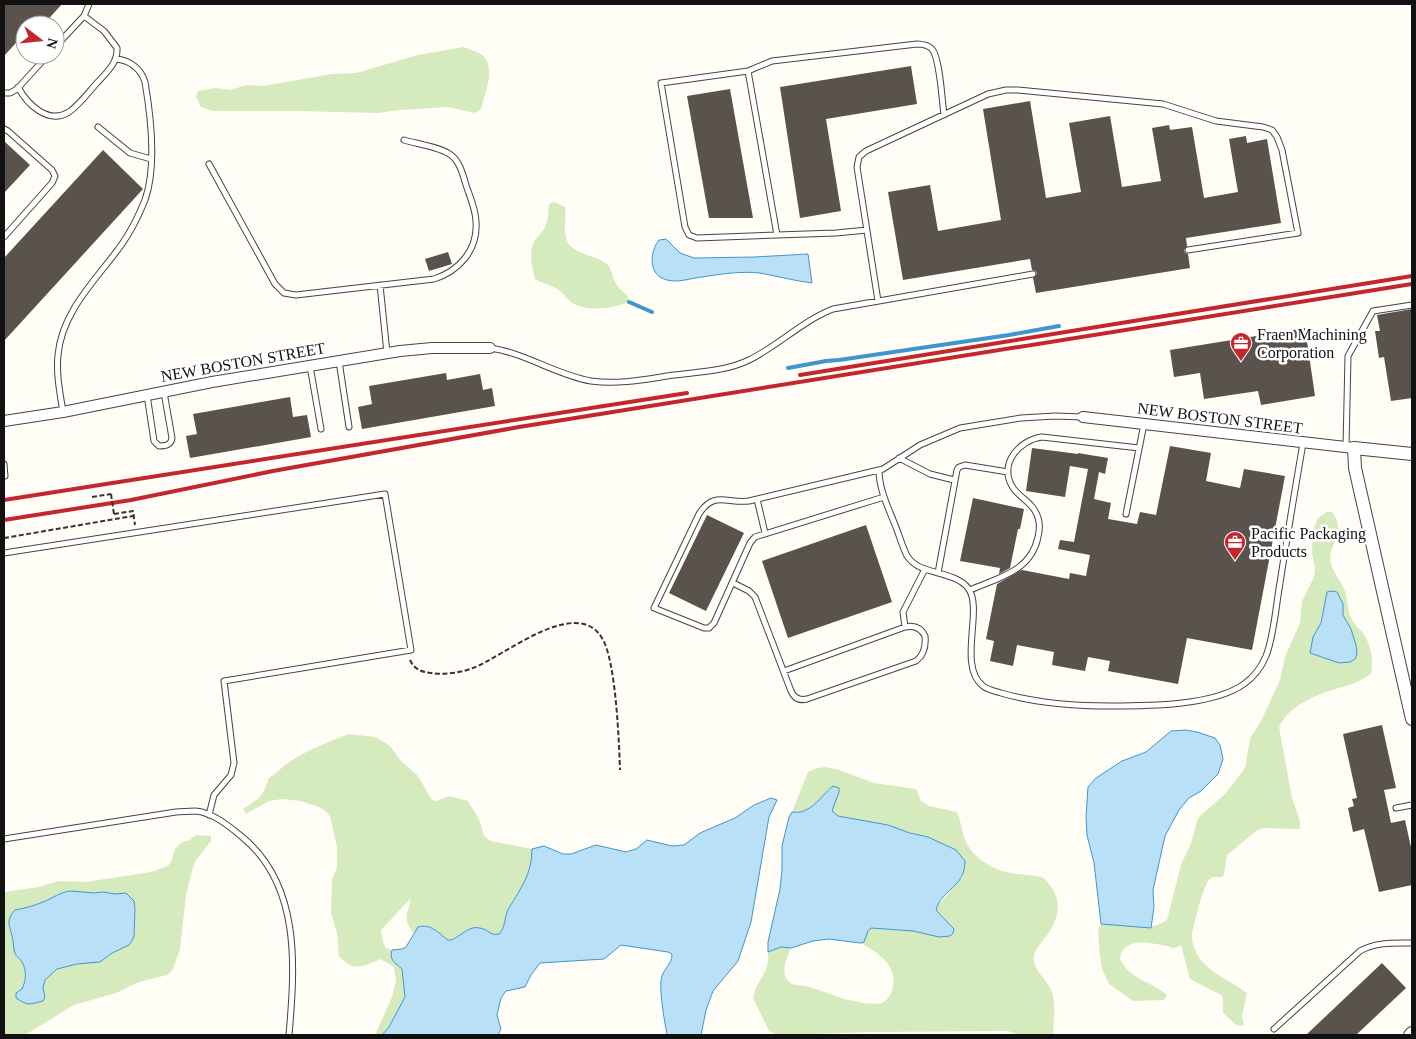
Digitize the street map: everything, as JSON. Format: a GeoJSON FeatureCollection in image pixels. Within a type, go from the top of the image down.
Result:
{"type":"FeatureCollection","features":[{"type":"Feature","properties":{"kind":"street","name":"NEW BOSTON STREET"},"geometry":{"type":"LineString","coordinates":[[4,422],[339,360],[432,348],[490,348]]}},
{"type":"Feature","properties":{"kind":"street","name":"NEW BOSTON STREET"},"geometry":{"type":"LineString","coordinates":[[1083,417],[1350,448]]}},
{"type":"Feature","properties":{"kind":"street"},"geometry":{"type":"LineString","coordinates":[[1412,454],[1350,448],[1412,719]]}},
{"type":"Feature","properties":{"kind":"lane"},"geometry":{"type":"LineString","coordinates":[[65,36],[84,16],[89,4]]}},
{"type":"Feature","properties":{"kind":"lane"},"geometry":{"type":"LineString","coordinates":[[18,87],[28,102],[40,111],[50,115],[66,113],[86,95],[116,58],[117,48],[104,31],[84,16]]}},
{"type":"Feature","properties":{"kind":"lane"},"geometry":{"type":"LineString","coordinates":[[867,230],[836,233],[697,238],[689,235],[685,227],[661,82],[748,70],[772,62],[917,44],[931,48],[936,60],[944,115]]}},
{"type":"Feature","properties":{"kind":"lane"},"geometry":{"type":"LineString","coordinates":[[63,412],[57,369],[58,352],[64,332],[85,292],[122,243],[140,212],[147,192],[151,159],[150,120],[144,78],[130,63],[116,58]]}},
{"type":"Feature","properties":{"kind":"lane"},"geometry":{"type":"LineString","coordinates":[[4,92],[10,93],[18,87],[39,65]]}},
{"type":"Feature","properties":{"kind":"lane"},"geometry":{"type":"LineString","coordinates":[[748,70],[777,235]]}},
{"type":"Feature","properties":{"kind":"lane"},"geometry":{"type":"LineString","coordinates":[[878,301],[856,167],[858,158],[866,151],[1000,90],[1163,104],[1216,121],[1263,127],[1272,130],[1282,150],[1298,233],[1188,250]]}},
{"type":"Feature","properties":{"kind":"lane"},"geometry":{"type":"LineString","coordinates":[[98,127],[130,154],[151,159]]}},
{"type":"Feature","properties":{"kind":"lane"},"geometry":{"type":"LineString","coordinates":[[4,129],[52,170],[55,176],[52,183],[4,236]]}},
{"type":"Feature","properties":{"kind":"lane"},"geometry":{"type":"LineString","coordinates":[[209,164],[280,291],[296,296],[427,281],[448,274],[466,258],[475,238],[476,222],[474,207],[455,158],[442,150],[404,140]]}},
{"type":"Feature","properties":{"kind":"lane"},"geometry":{"type":"LineString","coordinates":[[490,348],[513,354],[581,379],[626,382],[693,373],[742,364],[822,313],[843,307],[1033,274]]}},
{"type":"Feature","properties":{"kind":"lane"},"geometry":{"type":"LineString","coordinates":[[380,286],[387,353]]}},
{"type":"Feature","properties":{"kind":"lane"},"geometry":{"type":"LineString","coordinates":[[1350,448],[1348,356],[1373,311],[1412,305]]}},
{"type":"Feature","properties":{"kind":"lane"},"geometry":{"type":"LineString","coordinates":[[339,360],[349,427]]}},
{"type":"Feature","properties":{"kind":"lane"},"geometry":{"type":"LineString","coordinates":[[310,365],[321,429]]}},
{"type":"Feature","properties":{"kind":"lane"},"geometry":{"type":"LineString","coordinates":[[147,396],[154,441],[160,446],[167,445],[171,442],[172,438],[164,392]]}},
{"type":"Feature","properties":{"kind":"lane"},"geometry":{"type":"LineString","coordinates":[[884,497],[758,536],[752,541],[714,623],[709,628],[704,628],[654,608],[700,514],[707,505],[717,499],[737,502],[757,499],[879,470],[930,440],[960,428],[1021,418],[1083,417]]}},
{"type":"Feature","properties":{"kind":"lane"},"geometry":{"type":"LineString","coordinates":[[1126,514],[1144,424]]}},
{"type":"Feature","properties":{"kind":"lane"},"geometry":{"type":"LineString","coordinates":[[970,590],[1016,571],[1029,559],[1036,545],[1039,527],[1035,510],[1011,485],[1008,472],[1008,465],[1014,452],[1027,441],[1035,438],[1049,438],[1139,448]]}},
{"type":"Feature","properties":{"kind":"lane"},"geometry":{"type":"LineString","coordinates":[[879,470],[884,497],[908,557],[915,564],[925,569],[960,581],[970,590],[973,600],[971,637],[973,668],[976,679],[983,686],[1014,696],[1052,703],[1092,706],[1189,702],[1224,695],[1244,684],[1260,668],[1266,654],[1276,611],[1303,443]]}},
{"type":"Feature","properties":{"kind":"lane"},"geometry":{"type":"LineString","coordinates":[[899,458],[930,474],[954,480]]}},
{"type":"Feature","properties":{"kind":"lane"},"geometry":{"type":"LineString","coordinates":[[4,464],[6,476]]}},
{"type":"Feature","properties":{"kind":"lane"},"geometry":{"type":"LineString","coordinates":[[938,573],[956,470],[965,465],[1008,472]]}},
{"type":"Feature","properties":{"kind":"lane"},"geometry":{"type":"LineString","coordinates":[[4,553],[385,494],[411,650],[224,681],[234,763],[231,775],[214,795],[209,815]]}},
{"type":"Feature","properties":{"kind":"lane"},"geometry":{"type":"LineString","coordinates":[[757,499],[765,533]]}},
{"type":"Feature","properties":{"kind":"lane"},"geometry":{"type":"LineString","coordinates":[[905,627],[903,612],[925,569]]}},
{"type":"Feature","properties":{"kind":"lane"},"geometry":{"type":"LineString","coordinates":[[733,582],[754,595],[793,696],[804,700],[918,660],[923,654],[925,636],[918,628],[913,626],[905,627],[784,671]]}},
{"type":"Feature","properties":{"kind":"lane"},"geometry":{"type":"LineString","coordinates":[[1396,808],[1412,805]]}},
{"type":"Feature","properties":{"kind":"lane"},"geometry":{"type":"LineString","coordinates":[[4,839],[176,812],[196,811],[224,823],[250,843],[266,861],[280,885],[291,930],[292,974],[289,1035]]}},
{"type":"Feature","properties":{"kind":"lane"},"geometry":{"type":"LineString","coordinates":[[1274,1029],[1360,951],[1381,944],[1412,944]]}},
{"type":"Feature","properties":{"kind":"path"},"geometry":{"type":"LineString","coordinates":[[92,497],[111,494],[114,514],[133,511],[136,533]]}},
{"type":"Feature","properties":{"kind":"path"},"geometry":{"type":"LineString","coordinates":[[4,538],[134,516]]}},
{"type":"Feature","properties":{"kind":"path"},"geometry":{"type":"LineString","coordinates":[[407,650],[411,662],[421,671],[436,674],[453,673],[472,669],[545,630],[561,624],[576,623],[592,628],[604,640],[610,664],[618,730],[620,770]]}},
{"type":"Feature","properties":{"kind":"green space"},"geometry":{"type":"Polygon","coordinates":[[[463,47],[479,53],[488,64],[489,79],[485,95],[481,109],[475,113],[448,107],[379,113],[213,111],[201,107],[196,97],[198,91],[215,88],[231,90],[246,85],[263,86],[332,74],[356,73],[418,55],[463,47]]]}},
{"type":"Feature","properties":{"kind":"green space"},"geometry":{"type":"Polygon","coordinates":[[[554,202],[565,207],[565,234],[568,243],[577,251],[607,264],[616,284],[628,296],[629,302],[616,306],[587,308],[572,303],[557,289],[535,279],[531,259],[533,244],[548,219],[549,204],[554,202]]]}},
{"type":"Feature","properties":{"kind":"green space"},"geometry":{"type":"Polygon","coordinates":[[[1327,512],[1332,512],[1338,526],[1331,551],[1331,564],[1345,591],[1351,618],[1368,642],[1372,658],[1372,669],[1371,674],[1355,683],[1300,704],[1284,718],[1279,727],[1292,798],[1300,821],[1300,829],[1264,828],[1256,831],[1227,855],[1222,877],[1209,879],[1206,885],[1192,933],[1193,945],[1205,964],[1247,993],[1242,1016],[1244,1025],[1235,1024],[1223,1013],[1223,998],[1221,995],[1190,979],[1181,945],[1173,948],[1138,943],[1126,947],[1120,959],[1129,972],[1167,995],[1164,1000],[1133,1001],[1109,984],[1102,969],[1098,931],[1101,924],[1151,928],[1167,920],[1181,865],[1191,843],[1198,818],[1226,793],[1245,768],[1250,739],[1262,719],[1280,680],[1285,657],[1300,623],[1302,601],[1314,577],[1313,530],[1318,518],[1327,512]]]}},
{"type":"Feature","properties":{"kind":"green space"},"geometry":{"type":"Polygon","coordinates":[[[349,734],[376,737],[390,746],[401,761],[418,776],[432,800],[436,801],[450,796],[468,801],[479,819],[484,836],[491,841],[532,849],[528,873],[522,887],[507,911],[503,928],[499,934],[491,934],[483,929],[472,928],[448,940],[427,926],[418,928],[413,933],[407,919],[411,898],[381,930],[386,948],[392,950],[392,959],[402,969],[405,997],[389,1027],[382,1035],[375,1035],[392,997],[396,981],[394,967],[381,959],[364,966],[349,965],[339,956],[337,933],[331,913],[332,879],[337,868],[337,847],[330,816],[323,809],[316,806],[300,801],[282,799],[269,801],[246,814],[243,809],[260,797],[269,778],[295,758],[325,743],[349,734]]]}},
{"type":"Feature","properties":{"kind":"green space"},"geometry":{"type":"Polygon","coordinates":[[[826,767],[874,783],[916,789],[921,801],[929,806],[957,812],[966,842],[983,861],[994,868],[1006,872],[1044,878],[1055,894],[1058,907],[1052,927],[1037,949],[1034,957],[1036,968],[1053,995],[1053,1035],[1019,1035],[1008,1031],[778,1035],[769,1031],[753,998],[767,965],[768,952],[781,947],[791,948],[784,969],[788,981],[792,984],[806,986],[867,1004],[883,1002],[891,993],[893,976],[891,969],[887,962],[860,943],[864,942],[871,928],[913,931],[939,937],[945,918],[936,910],[937,906],[963,876],[956,850],[928,838],[899,829],[838,816],[832,811],[837,798],[833,786],[809,808],[804,811],[792,812],[808,772],[826,767]]]}},
{"type":"Feature","properties":{"kind":"green space"},"geometry":{"type":"Polygon","coordinates":[[[196,835],[211,836],[211,841],[196,860],[193,867],[186,895],[180,949],[173,969],[167,975],[139,982],[116,993],[74,1005],[25,1035],[4,1035],[4,892],[39,887],[59,881],[86,882],[151,872],[168,866],[175,849],[182,842],[190,840],[196,835]]]}},
{"type":"Feature","properties":{"kind":"water"},"geometry":{"type":"Polygon","coordinates":[[[666,239],[680,253],[694,258],[808,254],[812,283],[753,272],[678,281],[664,279],[655,272],[652,256],[659,240],[666,239]]]}},
{"type":"Feature","properties":{"kind":"water"},"geometry":{"type":"Polygon","coordinates":[[[1327,592],[1337,592],[1343,604],[1343,615],[1351,629],[1356,645],[1357,654],[1355,659],[1350,662],[1339,663],[1310,653],[1313,637],[1321,623],[1327,592]]]}},
{"type":"Feature","properties":{"kind":"water"},"geometry":{"type":"Polygon","coordinates":[[[1186,730],[1215,738],[1220,745],[1223,759],[1218,774],[1201,791],[1189,798],[1179,810],[1165,836],[1153,890],[1154,907],[1151,928],[1101,924],[1094,863],[1087,835],[1088,787],[1096,778],[1122,761],[1146,752],[1171,731],[1186,730]]]}},
{"type":"Feature","properties":{"kind":"water"},"geometry":{"type":"Polygon","coordinates":[[[833,786],[839,788],[832,811],[838,816],[888,825],[928,837],[956,850],[965,861],[961,877],[943,897],[936,910],[954,929],[950,936],[939,937],[913,931],[871,928],[864,942],[860,943],[829,939],[813,941],[791,948],[781,947],[768,952],[768,942],[780,889],[782,846],[789,817],[792,812],[804,811],[809,808],[833,786]]]}},
{"type":"Feature","properties":{"kind":"water"},"geometry":{"type":"Polygon","coordinates":[[[771,798],[777,800],[769,817],[751,922],[738,961],[713,991],[706,1010],[701,1035],[667,1035],[662,1005],[661,981],[672,954],[621,945],[604,959],[540,963],[525,987],[506,991],[501,998],[497,1015],[501,1029],[498,1035],[382,1035],[389,1027],[405,997],[402,969],[392,959],[392,950],[406,947],[418,927],[423,926],[434,929],[448,940],[454,939],[472,928],[499,934],[503,928],[507,911],[522,887],[528,873],[532,849],[544,846],[563,854],[571,854],[596,845],[626,852],[636,849],[647,840],[672,846],[684,845],[700,833],[735,818],[754,805],[771,798]]]}},
{"type":"Feature","properties":{"kind":"water"},"geometry":{"type":"Polygon","coordinates":[[[71,891],[126,893],[134,901],[135,909],[134,936],[132,941],[129,945],[112,953],[100,962],[77,964],[57,969],[45,980],[43,988],[45,997],[43,1001],[30,1004],[24,1003],[16,998],[16,993],[22,989],[25,972],[24,965],[14,951],[9,925],[10,918],[15,910],[36,905],[71,891]]]}},
{"type":"Feature","properties":{"kind":"building"},"geometry":{"type":"Polygon","coordinates":[[[4,4],[62,4],[52,15],[15,15],[15,44],[4,56],[4,4]]]}},
{"type":"Feature","properties":{"kind":"building"},"geometry":{"type":"Polygon","coordinates":[[[911,66],[917,104],[826,119],[841,211],[800,218],[780,87],[911,66]]]}},
{"type":"Feature","properties":{"kind":"building"},"geometry":{"type":"Polygon","coordinates":[[[730,89],[753,218],[709,218],[687,96],[730,89]]]}},
{"type":"Feature","properties":{"kind":"building"},"geometry":{"type":"Polygon","coordinates":[[[1030,101],[1046,198],[1081,192],[1069,123],[1110,116],[1122,187],[1161,181],[1152,128],[1169,125],[1170,130],[1192,127],[1204,198],[1238,192],[1229,139],[1246,136],[1247,143],[1267,139],[1281,223],[1186,238],[1187,246],[1184,250],[1188,254],[1190,268],[1036,293],[1033,278],[1037,274],[1036,271],[1032,270],[1030,259],[903,280],[888,192],[930,185],[938,231],[1001,220],[983,109],[1030,101]]]}},
{"type":"Feature","properties":{"kind":"building"},"geometry":{"type":"Polygon","coordinates":[[[4,141],[30,165],[4,193],[4,141]]]}},
{"type":"Feature","properties":{"kind":"building"},"geometry":{"type":"Polygon","coordinates":[[[103,150],[143,189],[4,341],[4,258],[103,150]]]}},
{"type":"Feature","properties":{"kind":"building"},"geometry":{"type":"Polygon","coordinates":[[[448,252],[452,264],[429,271],[425,259],[448,252]]]}},
{"type":"Feature","properties":{"kind":"building"},"geometry":{"type":"Polygon","coordinates":[[[1412,309],[1412,398],[1391,401],[1384,357],[1379,358],[1375,331],[1380,331],[1377,315],[1412,309]]]}},
{"type":"Feature","properties":{"kind":"building","name":"Fraen Machining Corporation"},"geometry":{"type":"Polygon","coordinates":[[[1305,328],[1315,396],[1261,405],[1258,391],[1204,399],[1200,373],[1174,377],[1170,350],[1305,328]]]}},
{"type":"Feature","properties":{"kind":"building"},"geometry":{"type":"Polygon","coordinates":[[[446,373],[447,380],[480,374],[483,390],[492,388],[495,406],[362,429],[358,407],[372,404],[369,386],[446,373]]]}},
{"type":"Feature","properties":{"kind":"building"},"geometry":{"type":"Polygon","coordinates":[[[290,397],[293,417],[307,415],[311,437],[190,458],[186,436],[197,434],[193,414],[290,397]]]}},
{"type":"Feature","properties":{"kind":"building"},"geometry":{"type":"Polygon","coordinates":[[[1170,446],[1211,453],[1206,481],[1240,488],[1244,469],[1285,476],[1252,650],[1187,638],[1178,684],[1108,671],[1110,661],[1088,657],[1085,671],[1052,665],[1054,652],[1017,645],[1013,666],[990,661],[994,641],[986,639],[997,584],[1022,570],[1069,579],[1070,573],[1086,576],[1090,555],[1058,549],[1060,540],[1074,542],[1088,469],[1070,466],[1065,497],[1026,491],[1032,448],[1108,458],[1105,474],[1099,472],[1094,499],[1111,503],[1108,519],[1137,524],[1140,512],[1156,515],[1170,446]]]}},
{"type":"Feature","properties":{"kind":"building"},"geometry":{"type":"Polygon","coordinates":[[[973,498],[1024,509],[1010,568],[999,574],[1000,568],[960,561],[973,498]]]}},
{"type":"Feature","properties":{"kind":"building"},"geometry":{"type":"Polygon","coordinates":[[[707,515],[744,533],[706,611],[669,593],[707,515]]]}},
{"type":"Feature","properties":{"kind":"building"},"geometry":{"type":"Polygon","coordinates":[[[866,525],[892,602],[788,638],[762,561],[866,525]]]}},
{"type":"Feature","properties":{"kind":"building"},"geometry":{"type":"Polygon","coordinates":[[[1382,725],[1396,788],[1384,790],[1391,823],[1405,820],[1412,852],[1412,885],[1379,892],[1364,829],[1353,832],[1348,808],[1354,806],[1352,799],[1357,798],[1343,734],[1382,725]]]}},
{"type":"Feature","properties":{"kind":"building"},"geometry":{"type":"Polygon","coordinates":[[[1382,963],[1406,988],[1356,1035],[1306,1035],[1382,963]]]}},
{"type":"Feature","properties":{"kind":"waterway"},"geometry":{"type":"LineString","coordinates":[[629,302],[652,312]]}},
{"type":"Feature","properties":{"kind":"waterway"},"geometry":{"type":"LineString","coordinates":[[788,368],[1059,326]]}},
{"type":"Feature","properties":{"kind":"railway"},"geometry":{"type":"LineString","coordinates":[[800,375],[1412,276]]}},
{"type":"Feature","properties":{"kind":"railway"},"geometry":{"type":"LineString","coordinates":[[4,520],[131,500],[273,471],[519,427],[1412,284]]}},
{"type":"Feature","properties":{"kind":"railway"},"geometry":{"type":"LineString","coordinates":[[4,500],[687,393]]}},
{"type":"Feature","properties":{"kind":"place","name":"Fraen Machining Corporation"},"geometry":{"type":"Point","coordinates":[1241,362]}},
{"type":"Feature","properties":{"kind":"place","name":"Pacific Packaging Products"},"geometry":{"type":"Point","coordinates":[1235,561]}}]}
